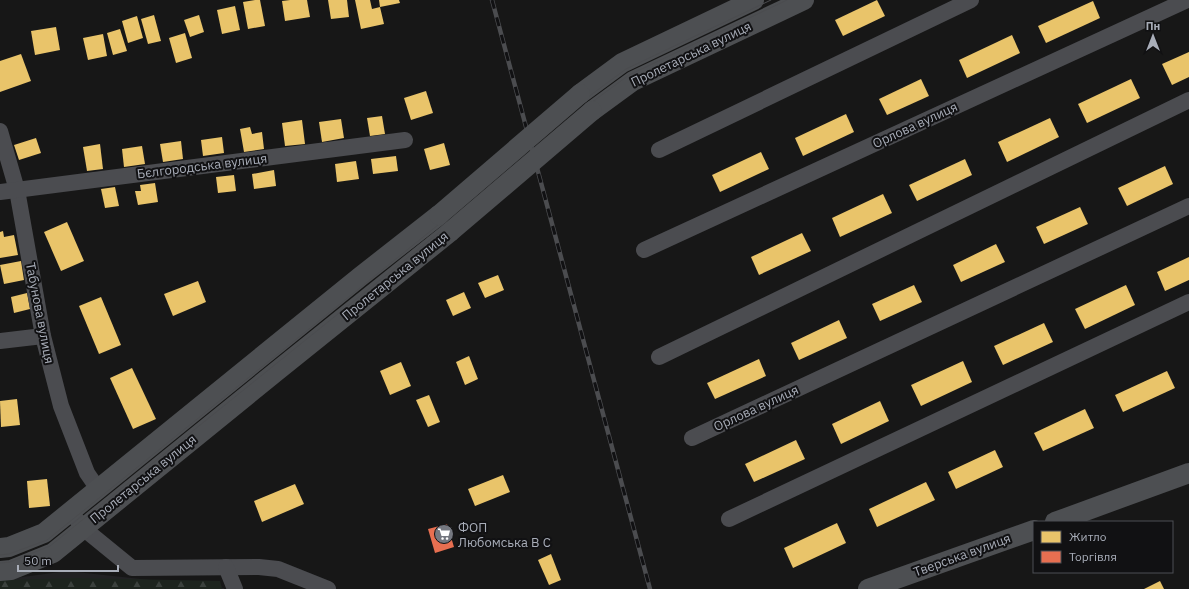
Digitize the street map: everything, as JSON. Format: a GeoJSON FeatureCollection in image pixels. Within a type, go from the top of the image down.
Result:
{"type":"FeatureCollection","features":[{"type":"Feature","properties":{"kind":"main road","name":"Пролетарська вулиця"},"geometry":{"type":"LineString","coordinates":[[0,571],[11,570],[53,553],[98,489],[439,215],[580,94],[622,63],[754,0]]}},
{"type":"Feature","properties":{"kind":"main road","name":"Пролетарська вулиця"},"geometry":{"type":"LineString","coordinates":[[0,548],[9,547],[77,520],[450,232],[592,111],[633,81],[804,0]]}},
{"type":"Feature","properties":{"kind":"main road"},"geometry":{"type":"LineString","coordinates":[[1058,521],[1189,473]]}},
{"type":"Feature","properties":{"kind":"main road","name":"Тверська вулиця"},"geometry":{"type":"LineString","coordinates":[[868,589],[1033,530]]}},
{"type":"Feature","properties":{"kind":"street"},"geometry":{"type":"LineString","coordinates":[[660,150],[971,0]]}},
{"type":"Feature","properties":{"kind":"street","name":"Орлова вулиця"},"geometry":{"type":"LineString","coordinates":[[644,250],[1187,0]]}},
{"type":"Feature","properties":{"kind":"street"},"geometry":{"type":"LineString","coordinates":[[660,357],[1189,100]]}},
{"type":"Feature","properties":{"kind":"street","name":"Табунова вулиця"},"geometry":{"type":"LineString","coordinates":[[0,131],[17,190],[43,336],[61,406],[87,473],[98,489]]}},
{"type":"Feature","properties":{"kind":"street","name":"Бєлгородська вулиця"},"geometry":{"type":"LineString","coordinates":[[0,192],[405,140]]}},
{"type":"Feature","properties":{"kind":"street","name":"Орлова вулиця"},"geometry":{"type":"LineString","coordinates":[[692,438],[1189,206]]}},
{"type":"Feature","properties":{"kind":"street"},"geometry":{"type":"LineString","coordinates":[[729,519],[1189,302]]}},
{"type":"Feature","properties":{"kind":"street"},"geometry":{"type":"LineString","coordinates":[[0,341],[43,336]]}},
{"type":"Feature","properties":{"kind":"street"},"geometry":{"type":"LineString","coordinates":[[77,520],[132,568],[259,566],[278,568],[328,589]]}},
{"type":"Feature","properties":{"kind":"street"},"geometry":{"type":"LineString","coordinates":[[226,567],[235,589]]}},
{"type":"Feature","properties":{"kind":"shaded area"},"geometry":{"type":"Polygon","coordinates":[[[67,571],[224,589],[0,589],[0,580],[67,571]]]}},
{"type":"Feature","properties":{"kind":"green space"},"geometry":{"type":"Polygon","coordinates":[[[76,578],[220,581],[222,589],[0,589],[0,580],[76,578]]]}},
{"type":"Feature","properties":{"kind":"building: Житло"},"geometry":{"type":"Polygon","coordinates":[[[260,0],[265,26],[248,29],[243,2],[260,0]]]}},
{"type":"Feature","properties":{"kind":"building: Житло"},"geometry":{"type":"Polygon","coordinates":[[[307,0],[310,17],[285,21],[282,1],[307,0]]]}},
{"type":"Feature","properties":{"kind":"building: Житло"},"geometry":{"type":"Polygon","coordinates":[[[328,0],[347,0],[349,17],[331,19],[328,0]]]}},
{"type":"Feature","properties":{"kind":"building: Житло"},"geometry":{"type":"Polygon","coordinates":[[[355,0],[370,0],[372,9],[380,7],[384,24],[361,29],[355,0]]]}},
{"type":"Feature","properties":{"kind":"building: Житло"},"geometry":{"type":"Polygon","coordinates":[[[379,0],[399,0],[400,3],[380,7],[379,0]]]}},
{"type":"Feature","properties":{"kind":"building: Житло"},"geometry":{"type":"Polygon","coordinates":[[[877,0],[885,16],[843,36],[835,20],[877,0]]]}},
{"type":"Feature","properties":{"kind":"building: Житло"},"geometry":{"type":"Polygon","coordinates":[[[1093,1],[1100,18],[1046,43],[1038,26],[1093,1]]]}},
{"type":"Feature","properties":{"kind":"building: Житло"},"geometry":{"type":"Polygon","coordinates":[[[235,6],[240,30],[222,34],[217,10],[235,6]]]}},
{"type":"Feature","properties":{"kind":"building: Житло"},"geometry":{"type":"Polygon","coordinates":[[[154,15],[161,41],[148,44],[141,19],[154,15]]]}},
{"type":"Feature","properties":{"kind":"building: Житло"},"geometry":{"type":"Polygon","coordinates":[[[199,15],[204,32],[190,37],[184,20],[199,15]]]}},
{"type":"Feature","properties":{"kind":"building: Житло"},"geometry":{"type":"Polygon","coordinates":[[[137,16],[143,38],[128,43],[122,21],[137,16]]]}},
{"type":"Feature","properties":{"kind":"building: Житло"},"geometry":{"type":"Polygon","coordinates":[[[56,27],[60,50],[35,55],[31,31],[56,27]]]}},
{"type":"Feature","properties":{"kind":"building: Житло"},"geometry":{"type":"Polygon","coordinates":[[[120,29],[127,51],[113,55],[107,33],[120,29]]]}},
{"type":"Feature","properties":{"kind":"building: Житло"},"geometry":{"type":"Polygon","coordinates":[[[185,33],[192,58],[176,63],[169,38],[185,33]]]}},
{"type":"Feature","properties":{"kind":"building: Житло"},"geometry":{"type":"Polygon","coordinates":[[[103,34],[107,56],[88,60],[83,38],[103,34]]]}},
{"type":"Feature","properties":{"kind":"building: Житло"},"geometry":{"type":"Polygon","coordinates":[[[1012,35],[1020,53],[967,78],[959,60],[1012,35]]]}},
{"type":"Feature","properties":{"kind":"building: Житло"},"geometry":{"type":"Polygon","coordinates":[[[1189,52],[1189,77],[1172,85],[1162,64],[1189,52]]]}},
{"type":"Feature","properties":{"kind":"building: Житло"},"geometry":{"type":"Polygon","coordinates":[[[21,54],[31,81],[0,92],[0,61],[21,54]]]}},
{"type":"Feature","properties":{"kind":"building: Житло"},"geometry":{"type":"Polygon","coordinates":[[[921,79],[929,96],[887,115],[879,99],[921,79]]]}},
{"type":"Feature","properties":{"kind":"building: Житло"},"geometry":{"type":"Polygon","coordinates":[[[1131,79],[1140,98],[1087,123],[1078,104],[1131,79]]]}},
{"type":"Feature","properties":{"kind":"building: Житло"},"geometry":{"type":"Polygon","coordinates":[[[426,91],[433,113],[411,120],[404,98],[426,91]]]}},
{"type":"Feature","properties":{"kind":"building: Житло"},"geometry":{"type":"Polygon","coordinates":[[[846,114],[854,132],[803,156],[795,138],[846,114]]]}},
{"type":"Feature","properties":{"kind":"building: Житло"},"geometry":{"type":"Polygon","coordinates":[[[382,116],[385,134],[370,136],[367,118],[382,116]]]}},
{"type":"Feature","properties":{"kind":"building: Житло"},"geometry":{"type":"Polygon","coordinates":[[[1050,118],[1059,137],[1007,162],[998,142],[1050,118]]]}},
{"type":"Feature","properties":{"kind":"building: Житло"},"geometry":{"type":"Polygon","coordinates":[[[341,119],[344,138],[322,142],[319,122],[341,119]]]}},
{"type":"Feature","properties":{"kind":"building: Житло"},"geometry":{"type":"Polygon","coordinates":[[[302,120],[305,144],[285,146],[282,123],[302,120]]]}},
{"type":"Feature","properties":{"kind":"building: Житло"},"geometry":{"type":"Polygon","coordinates":[[[250,127],[252,134],[262,132],[264,149],[244,152],[240,129],[250,127]]]}},
{"type":"Feature","properties":{"kind":"building: Житло"},"geometry":{"type":"Polygon","coordinates":[[[222,137],[224,153],[203,156],[201,140],[222,137]]]}},
{"type":"Feature","properties":{"kind":"building: Житло"},"geometry":{"type":"Polygon","coordinates":[[[36,138],[41,153],[19,160],[14,145],[36,138]]]}},
{"type":"Feature","properties":{"kind":"building: Житло"},"geometry":{"type":"Polygon","coordinates":[[[181,141],[183,159],[163,162],[160,144],[181,141]]]}},
{"type":"Feature","properties":{"kind":"building: Житло"},"geometry":{"type":"Polygon","coordinates":[[[444,143],[450,165],[430,170],[424,149],[444,143]]]}},
{"type":"Feature","properties":{"kind":"building: Житло"},"geometry":{"type":"Polygon","coordinates":[[[100,144],[103,169],[87,171],[83,147],[100,144]]]}},
{"type":"Feature","properties":{"kind":"building: Житло"},"geometry":{"type":"Polygon","coordinates":[[[142,146],[145,164],[124,167],[122,149],[142,146]]]}},
{"type":"Feature","properties":{"kind":"building: Житло"},"geometry":{"type":"Polygon","coordinates":[[[761,152],[769,169],[720,192],[712,175],[761,152]]]}},
{"type":"Feature","properties":{"kind":"building: Житло"},"geometry":{"type":"Polygon","coordinates":[[[396,156],[398,171],[373,174],[371,159],[396,156]]]}},
{"type":"Feature","properties":{"kind":"building: Житло"},"geometry":{"type":"Polygon","coordinates":[[[965,159],[972,175],[917,201],[909,185],[965,159]]]}},
{"type":"Feature","properties":{"kind":"building: Житло"},"geometry":{"type":"Polygon","coordinates":[[[356,161],[359,179],[337,182],[335,164],[356,161]]]}},
{"type":"Feature","properties":{"kind":"building: Житло"},"geometry":{"type":"Polygon","coordinates":[[[1165,166],[1173,184],[1127,206],[1118,188],[1165,166]]]}},
{"type":"Feature","properties":{"kind":"building: Житло"},"geometry":{"type":"Polygon","coordinates":[[[274,170],[276,186],[254,189],[252,174],[274,170]]]}},
{"type":"Feature","properties":{"kind":"building: Житло"},"geometry":{"type":"Polygon","coordinates":[[[234,175],[236,191],[218,193],[216,177],[234,175]]]}},
{"type":"Feature","properties":{"kind":"building: Житло"},"geometry":{"type":"Polygon","coordinates":[[[155,183],[158,202],[138,205],[135,191],[141,191],[140,185],[155,183]]]}},
{"type":"Feature","properties":{"kind":"building: Житло"},"geometry":{"type":"Polygon","coordinates":[[[115,187],[119,206],[105,208],[101,189],[115,187]]]}},
{"type":"Feature","properties":{"kind":"building: Житло"},"geometry":{"type":"Polygon","coordinates":[[[883,194],[892,213],[840,237],[832,218],[883,194]]]}},
{"type":"Feature","properties":{"kind":"building: Житло"},"geometry":{"type":"Polygon","coordinates":[[[1080,207],[1088,224],[1044,244],[1036,227],[1080,207]]]}},
{"type":"Feature","properties":{"kind":"building: Житло"},"geometry":{"type":"Polygon","coordinates":[[[67,222],[84,261],[61,271],[44,232],[67,222]]]}},
{"type":"Feature","properties":{"kind":"building: Житло"},"geometry":{"type":"Polygon","coordinates":[[[3,231],[4,237],[14,235],[18,255],[0,258],[0,232],[3,231]]]}},
{"type":"Feature","properties":{"kind":"building: Житло"},"geometry":{"type":"Polygon","coordinates":[[[802,233],[811,251],[759,275],[751,257],[802,233]]]}},
{"type":"Feature","properties":{"kind":"building: Житло"},"geometry":{"type":"Polygon","coordinates":[[[996,244],[1005,262],[961,282],[953,265],[996,244]]]}},
{"type":"Feature","properties":{"kind":"building: Житло"},"geometry":{"type":"Polygon","coordinates":[[[1189,257],[1189,280],[1165,291],[1157,272],[1189,257]]]}},
{"type":"Feature","properties":{"kind":"building: Житло"},"geometry":{"type":"Polygon","coordinates":[[[21,261],[24,280],[4,284],[0,265],[21,261]]]}},
{"type":"Feature","properties":{"kind":"building: Житло"},"geometry":{"type":"Polygon","coordinates":[[[498,275],[504,290],[485,298],[478,283],[498,275]]]}},
{"type":"Feature","properties":{"kind":"building: Житло"},"geometry":{"type":"Polygon","coordinates":[[[198,281],[206,302],[173,316],[164,294],[198,281]]]}},
{"type":"Feature","properties":{"kind":"building: Житло"},"geometry":{"type":"Polygon","coordinates":[[[914,285],[922,302],[880,321],[872,304],[914,285]]]}},
{"type":"Feature","properties":{"kind":"building: Житло"},"geometry":{"type":"Polygon","coordinates":[[[1126,285],[1135,305],[1085,329],[1075,309],[1126,285]]]}},
{"type":"Feature","properties":{"kind":"building: Житло"},"geometry":{"type":"Polygon","coordinates":[[[464,292],[471,308],[453,316],[446,300],[464,292]]]}},
{"type":"Feature","properties":{"kind":"building: Житло"},"geometry":{"type":"Polygon","coordinates":[[[27,293],[30,309],[14,313],[11,297],[27,293]]]}},
{"type":"Feature","properties":{"kind":"building: Житло"},"geometry":{"type":"Polygon","coordinates":[[[101,297],[121,345],[99,354],[79,306],[101,297]]]}},
{"type":"Feature","properties":{"kind":"building: Житло"},"geometry":{"type":"Polygon","coordinates":[[[839,320],[847,338],[799,360],[791,343],[839,320]]]}},
{"type":"Feature","properties":{"kind":"building: Житло"},"geometry":{"type":"Polygon","coordinates":[[[1044,323],[1053,342],[1003,365],[994,346],[1044,323]]]}},
{"type":"Feature","properties":{"kind":"building: Житло"},"geometry":{"type":"Polygon","coordinates":[[[469,356],[478,379],[465,385],[456,362],[469,356]]]}},
{"type":"Feature","properties":{"kind":"building: Житло"},"geometry":{"type":"Polygon","coordinates":[[[759,359],[766,376],[715,399],[707,383],[759,359]]]}},
{"type":"Feature","properties":{"kind":"building: Житло"},"geometry":{"type":"Polygon","coordinates":[[[963,361],[972,382],[921,406],[911,385],[963,361]]]}},
{"type":"Feature","properties":{"kind":"building: Житло"},"geometry":{"type":"Polygon","coordinates":[[[401,362],[411,386],[390,395],[380,371],[401,362]]]}},
{"type":"Feature","properties":{"kind":"building: Житло"},"geometry":{"type":"Polygon","coordinates":[[[132,368],[156,419],[133,429],[110,378],[132,368]]]}},
{"type":"Feature","properties":{"kind":"building: Житло"},"geometry":{"type":"Polygon","coordinates":[[[1167,371],[1175,388],[1123,412],[1115,395],[1167,371]]]}},
{"type":"Feature","properties":{"kind":"building: Житло"},"geometry":{"type":"Polygon","coordinates":[[[429,395],[440,422],[428,427],[416,400],[429,395]]]}},
{"type":"Feature","properties":{"kind":"building: Житло"},"geometry":{"type":"Polygon","coordinates":[[[17,399],[20,425],[1,427],[0,401],[17,399]]]}},
{"type":"Feature","properties":{"kind":"building: Житло"},"geometry":{"type":"Polygon","coordinates":[[[880,401],[889,421],[841,444],[832,424],[880,401]]]}},
{"type":"Feature","properties":{"kind":"building: Житло"},"geometry":{"type":"Polygon","coordinates":[[[1085,409],[1094,428],[1043,451],[1034,433],[1085,409]]]}},
{"type":"Feature","properties":{"kind":"building: Житло"},"geometry":{"type":"Polygon","coordinates":[[[796,440],[805,459],[754,482],[745,464],[796,440]]]}},
{"type":"Feature","properties":{"kind":"building: Житло"},"geometry":{"type":"Polygon","coordinates":[[[995,450],[1003,467],[956,489],[948,472],[995,450]]]}},
{"type":"Feature","properties":{"kind":"building: Житло"},"geometry":{"type":"Polygon","coordinates":[[[503,475],[510,492],[475,506],[468,489],[503,475]]]}},
{"type":"Feature","properties":{"kind":"building: Житло"},"geometry":{"type":"Polygon","coordinates":[[[47,479],[50,506],[29,508],[27,481],[47,479]]]}},
{"type":"Feature","properties":{"kind":"building: Житло"},"geometry":{"type":"Polygon","coordinates":[[[926,482],[935,500],[877,527],[869,509],[926,482]]]}},
{"type":"Feature","properties":{"kind":"building: Житло"},"geometry":{"type":"Polygon","coordinates":[[[295,484],[304,504],[262,522],[254,501],[295,484]]]}},
{"type":"Feature","properties":{"kind":"building: Житло"},"geometry":{"type":"Polygon","coordinates":[[[837,523],[846,543],[793,568],[784,548],[837,523]]]}},
{"type":"Feature","properties":{"kind":"building: Житло"},"geometry":{"type":"Polygon","coordinates":[[[551,554],[561,580],[549,585],[538,560],[551,554]]]}},
{"type":"Feature","properties":{"kind":"building: Житло"},"geometry":{"type":"Polygon","coordinates":[[[1160,581],[1164,589],[1144,589],[1160,581]]]}},
{"type":"Feature","properties":{"kind":"building: Торгівля"},"geometry":{"type":"Polygon","coordinates":[[[447,524],[454,547],[435,553],[428,529],[447,524]]]}},
{"type":"Feature","properties":{"kind":"tram line"},"geometry":{"type":"LineString","coordinates":[[0,555],[9,554],[47,540],[443,221],[584,100],[626,69],[771,0]]}},
{"type":"Feature","properties":{"kind":"tram line"},"geometry":{"type":"LineString","coordinates":[[0,563],[10,562],[50,546],[447,226],[588,105],[629,75],[787,0]]}},
{"type":"Feature","properties":{"kind":"railway"},"geometry":{"type":"LineString","coordinates":[[492,0],[650,589]]}},
{"type":"Feature","properties":{"kind":"place","name":"ФОП Любомська В С"},"geometry":{"type":"Point","coordinates":[444,534]}}]}
